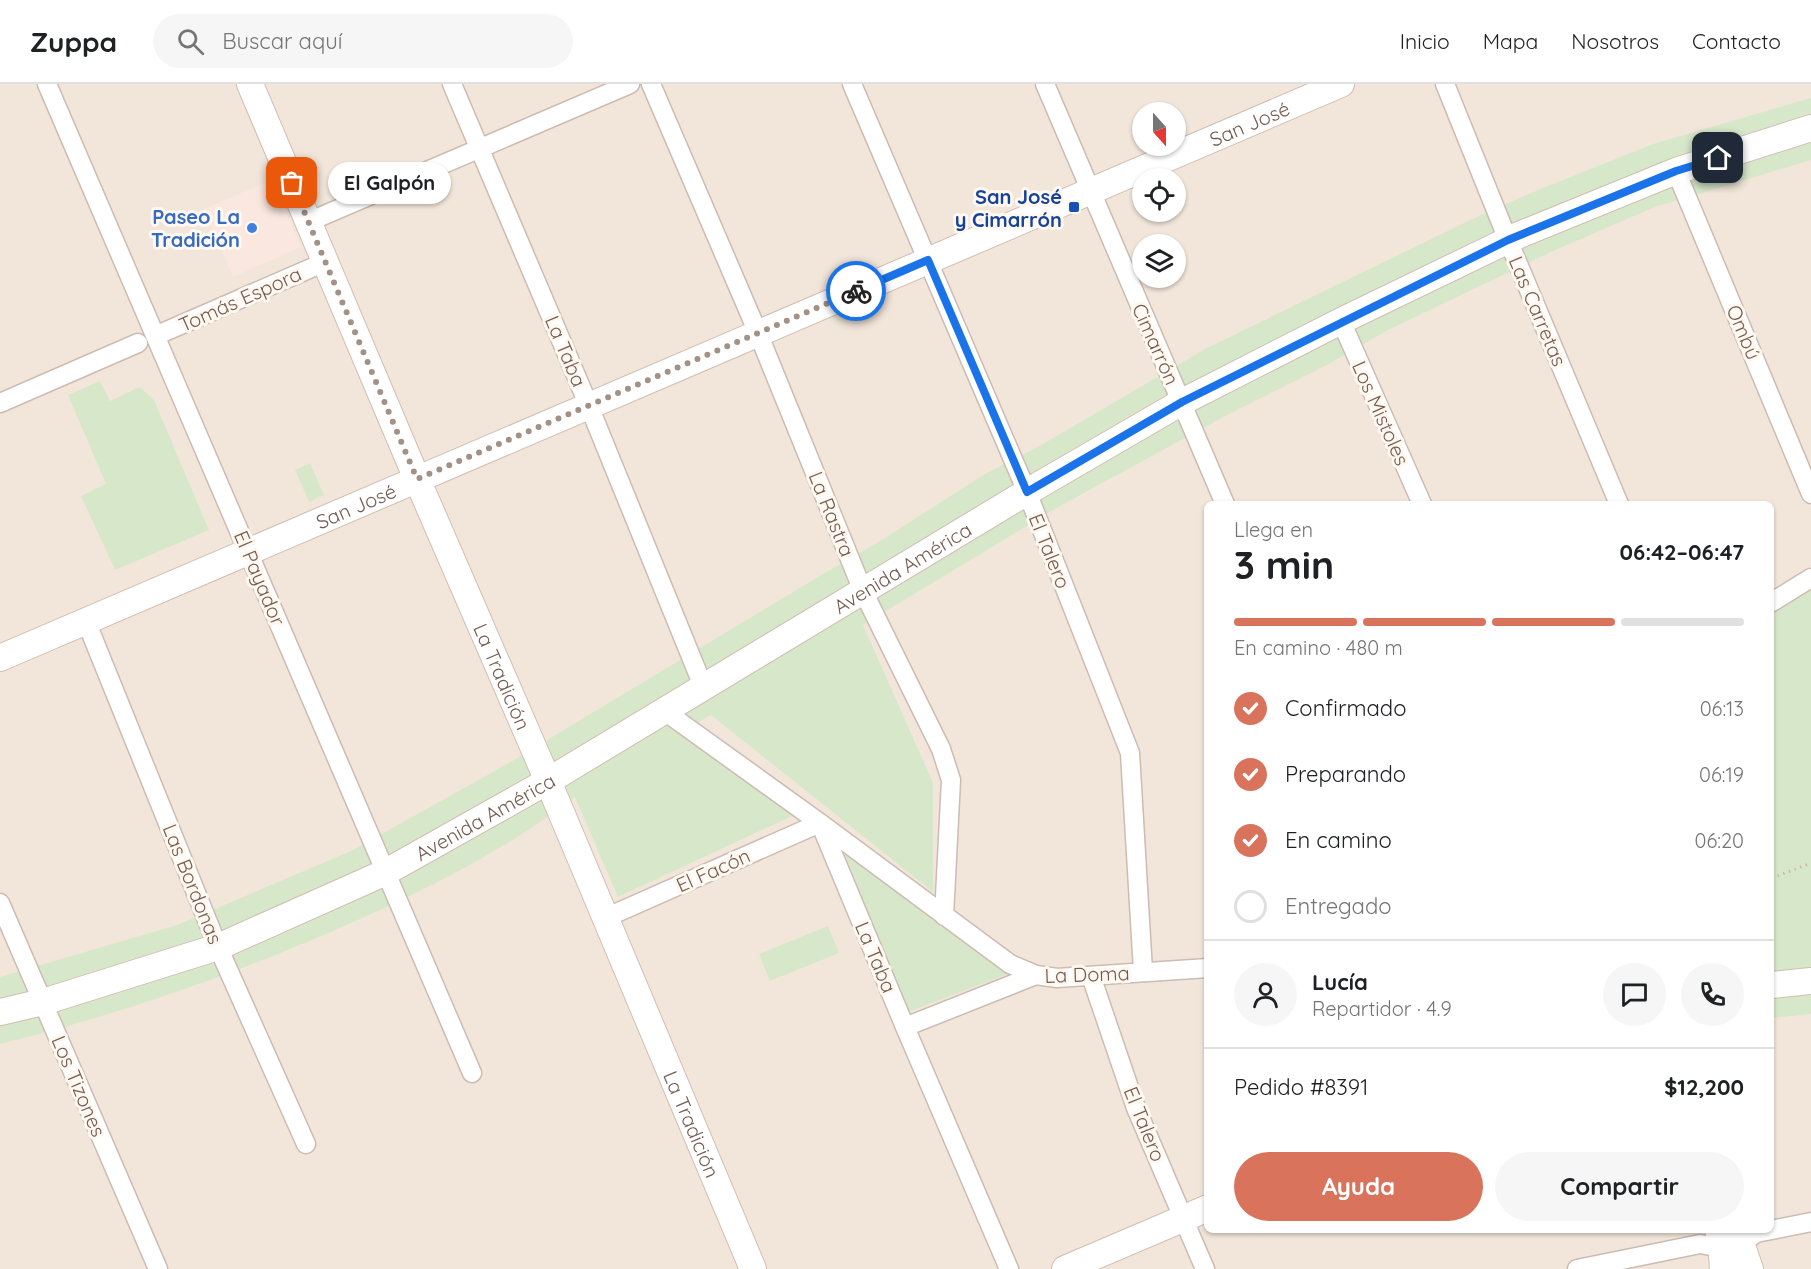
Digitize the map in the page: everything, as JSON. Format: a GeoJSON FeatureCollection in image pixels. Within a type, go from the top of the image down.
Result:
{"type":"FeatureCollection","features":[{"type":"Feature","properties":{"kind":"street","name":"El Payador"},"geometry":{"type":"LineString","coordinates":[[47,84],[472,1073]]}},
{"type":"Feature","properties":{"kind":"street","name":"La Tradición"},"geometry":{"type":"LineString","coordinates":[[250,84],[548,781],[753,1269]]}},
{"type":"Feature","properties":{"kind":"street","name":"La Taba"},"geometry":{"type":"LineString","coordinates":[[452,84],[589,406],[704,686]]}},
{"type":"Feature","properties":{"kind":"street"},"geometry":{"type":"LineString","coordinates":[[308,222],[630,84]]}},
{"type":"Feature","properties":{"kind":"street","name":"La Rastra"},"geometry":{"type":"LineString","coordinates":[[651,84],[758,333],[863,591],[941,749],[951,780],[944,916]]}},
{"type":"Feature","properties":{"kind":"street","name":"El Talero"},"geometry":{"type":"LineString","coordinates":[[852,84],[1027,492],[1130,753],[1143,971]]}},
{"type":"Feature","properties":{"kind":"street","name":"Cimarrón"},"geometry":{"type":"LineString","coordinates":[[1045,84],[1224,501]]}},
{"type":"Feature","properties":{"kind":"street","name":"San José"},"geometry":{"type":"LineString","coordinates":[[0,658],[1341,84]]}},
{"type":"Feature","properties":{"kind":"street","name":"Las Carretas"},"geometry":{"type":"LineString","coordinates":[[1445,84],[1618,501]]}},
{"type":"Feature","properties":{"kind":"street","name":"Avenida América"},"geometry":{"type":"LineString","coordinates":[[0,1012],[43,1002],[218,947],[386,872],[548,781],[1027,492],[1182,402],[1508,240],[1676,171],[1811,128]]}},
{"type":"Feature","properties":{"kind":"street","name":"Ombú"},"geometry":{"type":"LineString","coordinates":[[1676,171],[1811,494]]}},
{"type":"Feature","properties":{"kind":"street","name":"Tomás Espora"},"geometry":{"type":"LineString","coordinates":[[155,336],[325,262]]}},
{"type":"Feature","properties":{"kind":"street","name":"Los Mistoles"},"geometry":{"type":"LineString","coordinates":[[1341,321],[1421,501]]}},
{"type":"Feature","properties":{"kind":"street"},"geometry":{"type":"LineString","coordinates":[[0,403],[138,344]]}},
{"type":"Feature","properties":{"kind":"street"},"geometry":{"type":"LineString","coordinates":[[1774,601],[1811,578]]}},
{"type":"Feature","properties":{"kind":"street","name":"Las Bordonas"},"geometry":{"type":"LineString","coordinates":[[86,621],[218,947],[306,1144]]}},
{"type":"Feature","properties":{"kind":"street"},"geometry":{"type":"LineString","coordinates":[[663,710],[1010,964],[1036,975]]}},
{"type":"Feature","properties":{"kind":"street","name":"La Taba"},"geometry":{"type":"LineString","coordinates":[[820,823],[1009,1269]]}},
{"type":"Feature","properties":{"kind":"street","name":"El Facón"},"geometry":{"type":"LineString","coordinates":[[605,918],[820,823]]}},
{"type":"Feature","properties":{"kind":"street","name":"Los Tizones"},"geometry":{"type":"LineString","coordinates":[[0,903],[158,1269]]}},
{"type":"Feature","properties":{"kind":"street","name":"La Doma"},"geometry":{"type":"LineString","coordinates":[[905,1027],[1036,975],[1057,978],[1204,968]]}},
{"type":"Feature","properties":{"kind":"street","name":"El Talero"},"geometry":{"type":"LineString","coordinates":[[1091,976],[1136,1108],[1205,1269]]}},
{"type":"Feature","properties":{"kind":"street"},"geometry":{"type":"LineString","coordinates":[[1774,985],[1811,981]]}},
{"type":"Feature","properties":{"kind":"street"},"geometry":{"type":"LineString","coordinates":[[1065,1269],[1204,1209]]}},
{"type":"Feature","properties":{"kind":"street"},"geometry":{"type":"LineString","coordinates":[[1774,1230],[1811,1222]]}},
{"type":"Feature","properties":{"kind":"street"},"geometry":{"type":"LineString","coordinates":[[1577,1269],[1758,1233]]}},
{"type":"Feature","properties":{"kind":"street"},"geometry":{"type":"LineString","coordinates":[[1729,1239],[1750,1269]]}},
{"type":"Feature","properties":{"kind":"path"},"geometry":{"type":"LineString","coordinates":[[1774,877],[1811,863]]}},
{"type":"Feature","properties":{"kind":"shaded area"},"geometry":{"type":"Polygon","coordinates":[[[0,84],[1811,84],[1811,1269],[0,1269],[0,84]]]}},
{"type":"Feature","properties":{"kind":"shaded area","name":"Paseo La Tradición"},"geometry":{"type":"Polygon","coordinates":[[[272,180],[301,247],[233,277],[204,209],[272,180]]]}},
{"type":"Feature","properties":{"kind":"green space"},"geometry":{"type":"Polygon","coordinates":[[[1811,98],[1811,122],[1516,227],[404,853],[228,932],[0,1005],[0,977],[177,925],[351,851],[509,763],[880,541],[985,474],[1043,444],[1205,349],[1466,222],[1538,190],[1653,144],[1811,98]]]}},
{"type":"Feature","properties":{"kind":"green space"},"geometry":{"type":"Polygon","coordinates":[[[1811,137],[1811,160],[1655,207],[1553,251],[1388,330],[1327,365],[1231,413],[1060,506],[863,625],[933,783],[933,892],[711,715],[679,733],[792,816],[618,897],[575,797],[530,829],[476,861],[393,904],[336,930],[232,972],[155,999],[0,1044],[0,1020],[188,967],[879,587],[1285,357],[1636,194],[1811,137]]]}},
{"type":"Feature","properties":{"kind":"green space"},"geometry":{"type":"Polygon","coordinates":[[[100,381],[110,401],[140,387],[154,400],[209,530],[115,570],[81,496],[106,484],[68,395],[100,381]]]}},
{"type":"Feature","properties":{"kind":"green space"},"geometry":{"type":"Polygon","coordinates":[[[310,463],[324,495],[309,502],[295,470],[310,463]]]}},
{"type":"Feature","properties":{"kind":"green space"},"geometry":{"type":"Polygon","coordinates":[[[1811,587],[1811,970],[1774,974],[1774,610],[1811,587]]]}},
{"type":"Feature","properties":{"kind":"green space"},"geometry":{"type":"Polygon","coordinates":[[[843,850],[1008,974],[908,1012],[843,850]]]}},
{"type":"Feature","properties":{"kind":"green space"},"geometry":{"type":"Polygon","coordinates":[[[828,926],[839,953],[770,981],[759,954],[828,926]]]}},
{"type":"Feature","properties":{"kind":"green space"},"geometry":{"type":"Polygon","coordinates":[[[1811,990],[1811,1014],[1774,1018],[1774,995],[1811,990]]]}},
{"type":"Feature","properties":{"kind":"way so far"},"geometry":{"type":"LineString","coordinates":[[292,183],[417,479],[856,291]]}},
{"type":"Feature","properties":{"kind":"place","name":"El Galpón"},"geometry":{"type":"Point","coordinates":[292,183]}},
{"type":"Feature","properties":{"kind":"place","name":"San José y Cimarrón"},"geometry":{"type":"Point","coordinates":[1074,207]}},
{"type":"Feature","properties":{"kind":"place","name":"Paseo La Tradición"},"geometry":{"type":"Point","coordinates":[252,228]}},
{"type":"Feature","properties":{"kind":"route"},"geometry":{"type":"LineString","coordinates":[[856,291],[928,260],[1027,492],[1182,402],[1508,240],[1676,171],[1718,158]]}}]}
